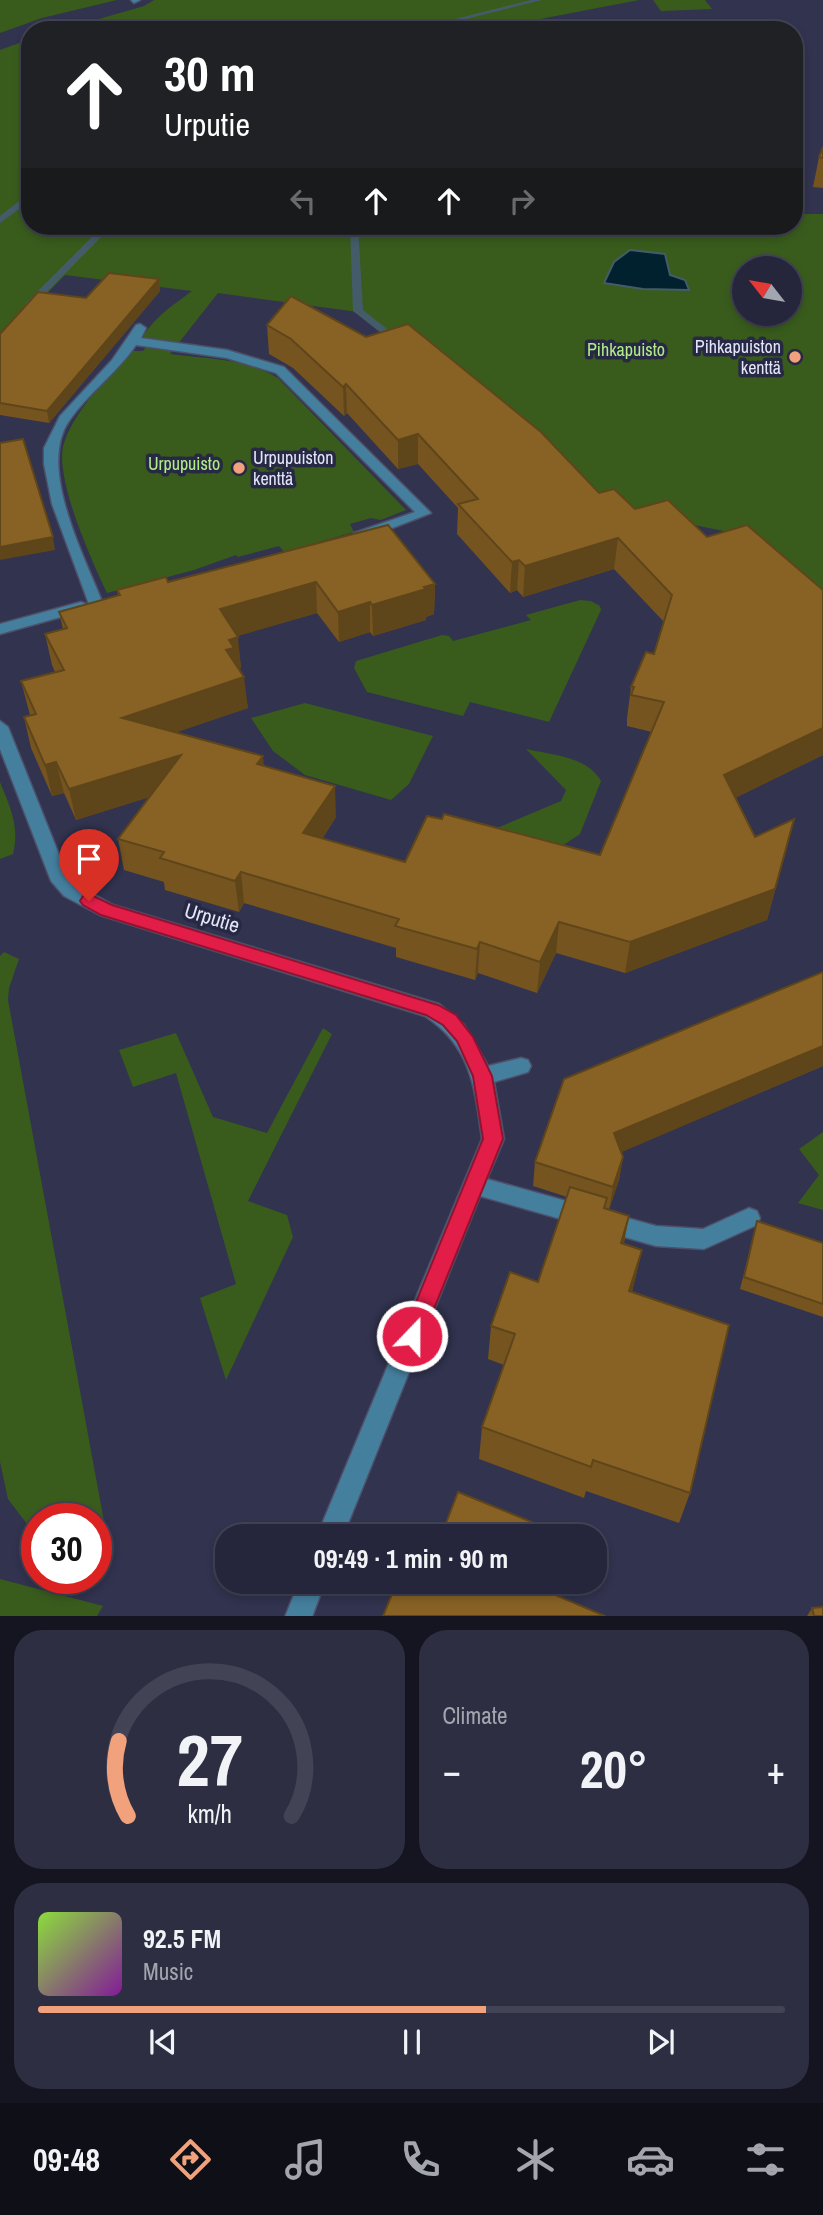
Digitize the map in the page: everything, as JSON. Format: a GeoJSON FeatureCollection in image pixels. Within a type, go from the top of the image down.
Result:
{"type":"FeatureCollection","features":[{"type":"Feature","properties":{"kind":"street"},"geometry":{"type":"LineString","coordinates":[[0,629],[102,602],[69,537],[53,475],[50,450],[55,433],[67,415],[137,335],[239,356],[280,370],[424,513],[343,543]]}},
{"type":"Feature","properties":{"kind":"street","name":"Urputie"},"geometry":{"type":"LineString","coordinates":[[0,727],[41,830],[48,855],[60,881],[71,891],[107,910],[432,1010],[450,1020],[464,1037],[483,1076],[493,1139],[335,1524]]}},
{"type":"Feature","properties":{"kind":"street"},"geometry":{"type":"LineString","coordinates":[[483,1076],[521,1066]]}},
{"type":"Feature","properties":{"kind":"street"},"geometry":{"type":"LineString","coordinates":[[474,1185],[656,1236],[704,1239],[749,1218]]}},
{"type":"Feature","properties":{"kind":"street"},"geometry":{"type":"LineString","coordinates":[[298,1616],[307,1594]]}},
{"type":"Feature","properties":{"kind":"green space"},"geometry":{"type":"Polygon","coordinates":[[[0,0],[117,0],[34,21],[21,21],[21,26],[0,33],[0,0]]]}},
{"type":"Feature","properties":{"kind":"green space"},"geometry":{"type":"Polygon","coordinates":[[[154,0],[639,0],[530,21],[92,21],[144,6],[154,0]]]}},
{"type":"Feature","properties":{"kind":"green space"},"geometry":{"type":"Polygon","coordinates":[[[653,0],[705,0],[712,9],[661,11],[653,0]]]}},
{"type":"Feature","properties":{"kind":"green space","name":"Pihkapuisto"},"geometry":{"type":"Polygon","coordinates":[[[21,42],[21,235],[803,235],[803,214],[823,214],[823,612],[743,535],[578,501],[556,452],[358,312],[218,293],[170,354],[240,363],[266,371],[278,378],[406,510],[381,520],[371,518],[350,524],[354,532],[284,552],[279,546],[238,557],[236,555],[194,570],[107,593],[69,497],[62,458],[64,443],[84,406],[130,351],[143,351],[151,341],[143,336],[153,322],[192,291],[65,275],[0,341],[0,50],[21,42]]]}},
{"type":"Feature","properties":{"kind":"green space"},"geometry":{"type":"Polygon","coordinates":[[[580,600],[591,601],[600,606],[601,610],[549,722],[470,702],[463,716],[367,692],[354,668],[356,661],[442,635],[449,636],[453,641],[531,620],[526,615],[580,600]]]}},
{"type":"Feature","properties":{"kind":"green space"},"geometry":{"type":"Polygon","coordinates":[[[305,703],[433,736],[409,784],[391,800],[305,775],[273,751],[251,718],[305,703]]]}},
{"type":"Feature","properties":{"kind":"green space"},"geometry":{"type":"Polygon","coordinates":[[[526,749],[578,761],[587,766],[601,781],[580,834],[562,846],[497,828],[561,801],[566,790],[526,749]]]}},
{"type":"Feature","properties":{"kind":"green space"},"geometry":{"type":"Polygon","coordinates":[[[0,782],[13,817],[15,844],[13,854],[0,859],[0,782]]]}},
{"type":"Feature","properties":{"kind":"green space"},"geometry":{"type":"Polygon","coordinates":[[[4,952],[19,959],[9,988],[8,1000],[101,1503],[21,1503],[21,1516],[8,1499],[0,1462],[0,956],[4,952]]]}},
{"type":"Feature","properties":{"kind":"green space"},"geometry":{"type":"Polygon","coordinates":[[[323,1028],[332,1034],[248,1201],[287,1215],[293,1237],[226,1380],[200,1298],[236,1284],[176,1073],[133,1087],[119,1050],[176,1033],[213,1117],[267,1133],[323,1028]]]}},
{"type":"Feature","properties":{"kind":"green space"},"geometry":{"type":"Polygon","coordinates":[[[823,1132],[823,1210],[798,1203],[819,1175],[799,1149],[823,1132]]]}},
{"type":"Feature","properties":{"kind":"green space"},"geometry":{"type":"Polygon","coordinates":[[[0,1579],[21,1585],[21,1594],[57,1594],[103,1606],[97,1616],[0,1616],[0,1579]]]}},
{"type":"Feature","properties":{"kind":"water"},"geometry":{"type":"Polygon","coordinates":[[[630,250],[665,254],[670,275],[685,280],[689,290],[643,289],[604,283],[614,262],[630,250]]]}},
{"type":"Feature","properties":{"kind":"building"},"geometry":{"type":"Polygon","coordinates":[[[109,273],[159,279],[47,411],[0,403],[0,334],[38,292],[86,298],[109,273]]]}},
{"type":"Feature","properties":{"kind":"building"},"geometry":{"type":"Polygon","coordinates":[[[291,296],[366,337],[408,324],[541,432],[599,493],[614,489],[635,509],[668,500],[707,537],[747,525],[823,590],[823,728],[724,775],[755,837],[794,819],[775,889],[630,942],[559,922],[540,962],[480,942],[477,949],[395,926],[399,919],[241,872],[235,881],[160,858],[164,852],[118,839],[181,755],[69,789],[56,762],[45,765],[24,717],[36,714],[21,681],[64,670],[45,634],[67,628],[59,612],[120,595],[117,590],[166,577],[168,582],[388,525],[435,584],[372,605],[370,602],[338,612],[316,582],[220,609],[238,637],[229,640],[234,648],[226,650],[244,677],[122,718],[263,756],[257,764],[335,786],[303,833],[405,862],[427,816],[442,819],[444,814],[600,855],[664,702],[631,695],[634,687],[631,687],[646,652],[654,654],[672,595],[618,538],[525,566],[519,560],[512,562],[458,504],[478,499],[418,434],[398,440],[346,384],[343,387],[291,339],[267,325],[291,296]]]}},
{"type":"Feature","properties":{"kind":"building"},"geometry":{"type":"Polygon","coordinates":[[[23,439],[53,537],[0,547],[0,443],[23,439]]]}},
{"type":"Feature","properties":{"kind":"building"},"geometry":{"type":"Polygon","coordinates":[[[823,972],[823,1046],[614,1133],[623,1157],[613,1187],[535,1162],[564,1079],[823,972]]]}},
{"type":"Feature","properties":{"kind":"building"},"geometry":{"type":"Polygon","coordinates":[[[570,1187],[607,1198],[604,1208],[629,1216],[621,1243],[642,1250],[629,1291],[729,1325],[690,1493],[593,1460],[591,1467],[482,1427],[515,1334],[491,1326],[510,1272],[538,1282],[570,1187]]]}},
{"type":"Feature","properties":{"kind":"building"},"geometry":{"type":"Polygon","coordinates":[[[757,1221],[823,1243],[823,1304],[744,1277],[757,1221]]]}},
{"type":"Feature","properties":{"kind":"building"},"geometry":{"type":"Polygon","coordinates":[[[458,1492],[537,1524],[446,1524],[458,1492]]]}},
{"type":"Feature","properties":{"kind":"building"},"geometry":{"type":"Polygon","coordinates":[[[392,1594],[553,1594],[605,1616],[383,1616],[392,1594]]]}},
{"type":"Feature","properties":{"kind":"building"},"geometry":{"type":"Polygon","coordinates":[[[823,1607],[823,1616],[814,1616],[812,1608],[823,1607]]]}},
{"type":"Feature","properties":{"kind":"waterway"},"geometry":{"type":"LineString","coordinates":[[454,20],[539,0]]}},
{"type":"Feature","properties":{"kind":"waterway"},"geometry":{"type":"LineString","coordinates":[[0,220],[21,204]]}},
{"type":"Feature","properties":{"kind":"waterway"},"geometry":{"type":"LineString","coordinates":[[28,306],[99,235]]}},
{"type":"Feature","properties":{"kind":"waterway"},"geometry":{"type":"LineString","coordinates":[[354,235],[358,311],[398,342]]}},
{"type":"Feature","properties":{"kind":"place","name":"Pihkapuiston kenttä"},"geometry":{"type":"Point","coordinates":[795,357]}},
{"type":"Feature","properties":{"kind":"place","name":"Urpupuiston kenttä"},"geometry":{"type":"Point","coordinates":[239,468]}},
{"type":"Feature","properties":{"kind":"route"},"geometry":{"type":"LineString","coordinates":[[89,901],[107,910],[432,1010],[450,1020],[464,1037],[483,1076],[493,1139],[412,1336]]}},
{"type":"Feature","properties":{"kind":"park label","name":"Urpupuisto"},"geometry":{"type":"Point","coordinates":[184,464]}}]}
